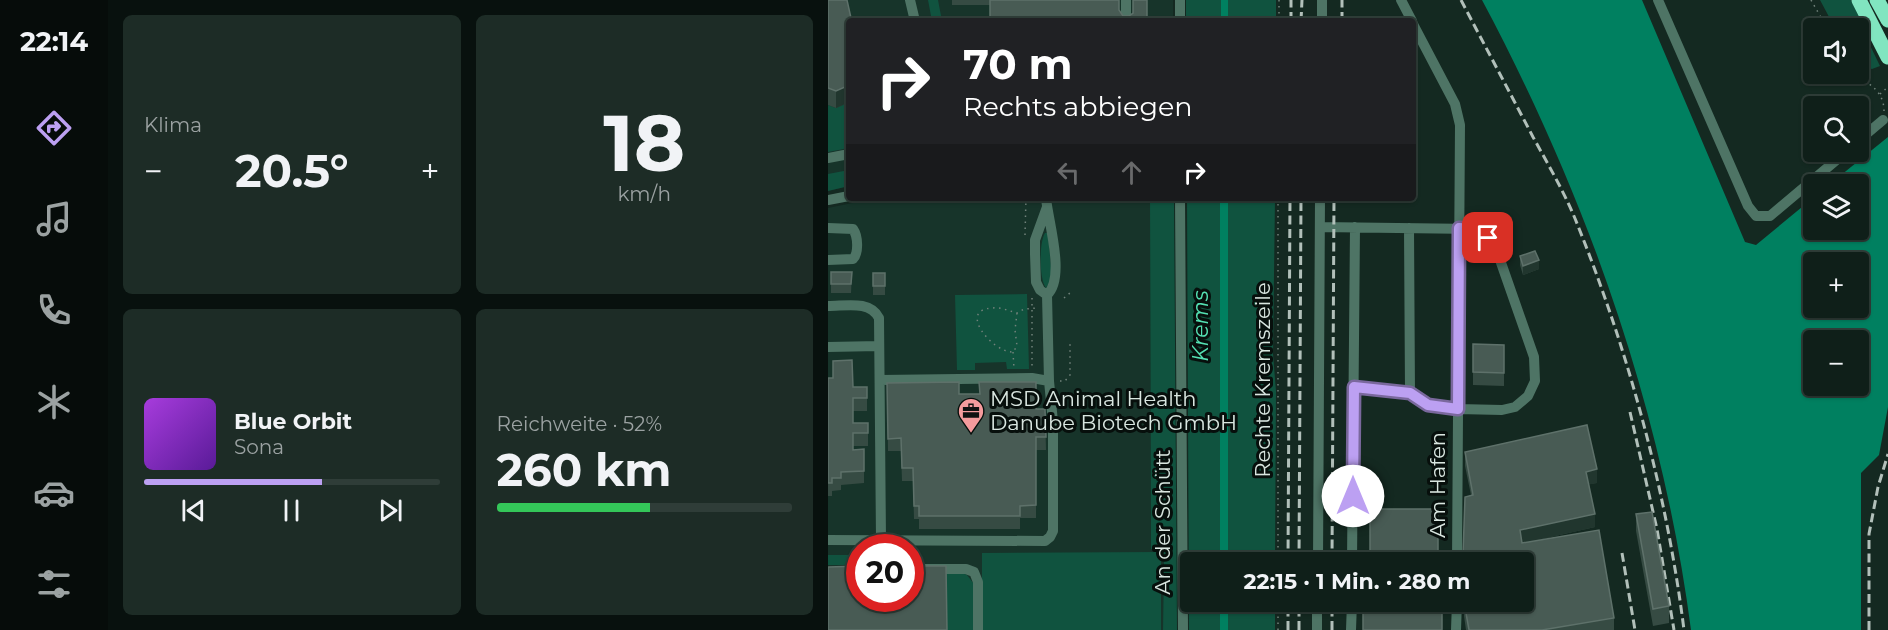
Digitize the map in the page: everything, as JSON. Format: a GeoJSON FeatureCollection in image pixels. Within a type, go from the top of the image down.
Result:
{"type":"FeatureCollection","features":[{"type":"Feature","properties":{"kind":"highway"},"geometry":{"type":"LineString","coordinates":[[1859,0],[1888,57]]}},
{"type":"Feature","properties":{"kind":"highway"},"geometry":{"type":"LineString","coordinates":[[1877,0],[1888,20]]}},
{"type":"Feature","properties":{"kind":"street"},"geometry":{"type":"LineString","coordinates":[[910,0],[914,18]]}},
{"type":"Feature","properties":{"kind":"street"},"geometry":{"type":"LineString","coordinates":[[1126,0],[1126,18]]}},
{"type":"Feature","properties":{"kind":"street"},"geometry":{"type":"LineString","coordinates":[[1180,0],[1180,18]]}},
{"type":"Feature","properties":{"kind":"street"},"geometry":{"type":"LineString","coordinates":[[1322,0],[1322,18]]}},
{"type":"Feature","properties":{"kind":"street","name":"Am Hafen"},"geometry":{"type":"LineString","coordinates":[[1401,0],[1410,18]]}},
{"type":"Feature","properties":{"kind":"street"},"geometry":{"type":"LineString","coordinates":[[1658,0],[1748,206],[1756,216],[1770,216],[1834,162]]}},
{"type":"Feature","properties":{"kind":"street","name":"Am Hafen"},"geometry":{"type":"LineString","coordinates":[[1416,30],[1458,114],[1460,125],[1457,552]]}},
{"type":"Feature","properties":{"kind":"street"},"geometry":{"type":"LineString","coordinates":[[1869,132],[1883,120]]}},
{"type":"Feature","properties":{"kind":"street"},"geometry":{"type":"LineString","coordinates":[[828,158],[846,155]]}},
{"type":"Feature","properties":{"kind":"street"},"geometry":{"type":"LineString","coordinates":[[828,200],[846,197]]}},
{"type":"Feature","properties":{"kind":"street","name":"An der Schütt"},"geometry":{"type":"LineString","coordinates":[[1180,201],[1183,630]]}},
{"type":"Feature","properties":{"kind":"street"},"geometry":{"type":"LineString","coordinates":[[1318,552],[1320,201]]}},
{"type":"Feature","properties":{"kind":"street"},"geometry":{"type":"LineString","coordinates":[[1047,203],[1035,240],[1036,282],[1040,290],[1047,295]]}},
{"type":"Feature","properties":{"kind":"street"},"geometry":{"type":"LineString","coordinates":[[1047,203],[1054,240],[1055,283],[1052,291],[1047,295]]}},
{"type":"Feature","properties":{"kind":"street"},"geometry":{"type":"LineString","coordinates":[[1320,227],[1475,229],[1488,238],[1498,254],[1534,357],[1535,381],[1528,396],[1515,406],[1502,410],[1458,409],[1428,405],[1410,393],[1354,387]]}},
{"type":"Feature","properties":{"kind":"street"},"geometry":{"type":"LineString","coordinates":[[1352,552],[1355,227]]}},
{"type":"Feature","properties":{"kind":"street"},"geometry":{"type":"LineString","coordinates":[[828,228],[853,229],[856,236],[856,254],[853,260],[828,260]]}},
{"type":"Feature","properties":{"kind":"street"},"geometry":{"type":"LineString","coordinates":[[1409,228],[1410,393]]}},
{"type":"Feature","properties":{"kind":"street"},"geometry":{"type":"LineString","coordinates":[[924,540],[1045,541],[1050,537],[1053,531],[1053,422],[1048,381],[1047,295]]}},
{"type":"Feature","properties":{"kind":"street"},"geometry":{"type":"LineString","coordinates":[[828,306],[863,306],[876,312],[879,318],[882,534]]}},
{"type":"Feature","properties":{"kind":"street"},"geometry":{"type":"LineString","coordinates":[[828,347],[879,346]]}},
{"type":"Feature","properties":{"kind":"street"},"geometry":{"type":"LineString","coordinates":[[880,380],[1032,378],[1048,381]]}},
{"type":"Feature","properties":{"kind":"street"},"geometry":{"type":"LineString","coordinates":[[828,540],[846,540]]}},
{"type":"Feature","properties":{"kind":"street"},"geometry":{"type":"LineString","coordinates":[[924,569],[966,569],[974,572],[978,582],[978,630]]}},
{"type":"Feature","properties":{"kind":"street"},"geometry":{"type":"LineString","coordinates":[[1317,612],[1317,630]]}},
{"type":"Feature","properties":{"kind":"street"},"geometry":{"type":"LineString","coordinates":[[1351,630],[1352,612]]}},
{"type":"Feature","properties":{"kind":"street"},"geometry":{"type":"LineString","coordinates":[[1456,612],[1456,630]]}},
{"type":"Feature","properties":{"kind":"path"},"geometry":{"type":"LineString","coordinates":[[1279,0],[1279,18]]}},
{"type":"Feature","properties":{"kind":"path"},"geometry":{"type":"LineString","coordinates":[[1812,0],[1822,18]]}},
{"type":"Feature","properties":{"kind":"path"},"geometry":{"type":"LineString","coordinates":[[1869,83],[1880,94],[1884,107],[1883,120]]}},
{"type":"Feature","properties":{"kind":"path"},"geometry":{"type":"LineString","coordinates":[[1880,94],[1888,87]]}},
{"type":"Feature","properties":{"kind":"path","name":"Rechte Kremszeile"},"geometry":{"type":"LineString","coordinates":[[1278,201],[1278,552]]}},
{"type":"Feature","properties":{"kind":"path"},"geometry":{"type":"LineString","coordinates":[[1064,298],[1070,293]]}},
{"type":"Feature","properties":{"kind":"path"},"geometry":{"type":"LineString","coordinates":[[1013,352],[1002,350],[981,333],[976,321],[980,313],[987,308],[998,308],[1017,313],[1024,309],[1038,308]]}},
{"type":"Feature","properties":{"kind":"path"},"geometry":{"type":"LineString","coordinates":[[1015,378],[1013,352],[1017,346],[1015,330],[1017,313]]}},
{"type":"Feature","properties":{"kind":"path"},"geometry":{"type":"LineString","coordinates":[[1048,381],[1065,381],[1070,375],[1070,344]]}},
{"type":"Feature","properties":{"kind":"path"},"geometry":{"type":"LineString","coordinates":[[1278,612],[1278,630]]}},
{"type":"Feature","properties":{"kind":"shaded area"},"geometry":{"type":"Polygon","coordinates":[[[828,0],[1173,0],[1173,18],[846,18],[846,187],[828,191],[828,0]]]}},
{"type":"Feature","properties":{"kind":"shaded area"},"geometry":{"type":"Polygon","coordinates":[[[928,0],[938,0],[941,18],[931,18],[928,0]]]}},
{"type":"Feature","properties":{"kind":"shaded area"},"geometry":{"type":"Polygon","coordinates":[[[1186,0],[1221,0],[1221,18],[1186,18],[1186,0]]]}},
{"type":"Feature","properties":{"kind":"shaded area"},"geometry":{"type":"Polygon","coordinates":[[[1221,0],[1228,0],[1228,18],[1221,18],[1221,0]]]}},
{"type":"Feature","properties":{"kind":"shaded area"},"geometry":{"type":"Polygon","coordinates":[[[1228,0],[1276,0],[1276,18],[1228,18],[1228,0]]]}},
{"type":"Feature","properties":{"kind":"shaded area"},"geometry":{"type":"Polygon","coordinates":[[[1482,0],[1642,0],[1745,242],[1756,245],[1803,206],[1803,240],[1869,240],[1869,174],[1842,174],[1857,162],[1869,162],[1869,152],[1888,137],[1888,407],[1879,455],[1861,473],[1861,630],[1691,630],[1678,548],[1661,466],[1640,385],[1587,228],[1555,150],[1482,0]]]}},
{"type":"Feature","properties":{"kind":"shaded area"},"geometry":{"type":"Polygon","coordinates":[[[1820,0],[1851,0],[1860,18],[1830,18],[1820,0]]]}},
{"type":"Feature","properties":{"kind":"shaded area"},"geometry":{"type":"Polygon","coordinates":[[[1869,43],[1880,66],[1869,68],[1869,43]]]}},
{"type":"Feature","properties":{"kind":"shaded area"},"geometry":{"type":"Polygon","coordinates":[[[846,100],[846,149],[828,152],[828,105],[836,108],[845,104],[846,100]]]}},
{"type":"Feature","properties":{"kind":"shaded area"},"geometry":{"type":"Polygon","coordinates":[[[846,171],[846,187],[828,191],[828,174],[846,171]]]}},
{"type":"Feature","properties":{"kind":"shaded area"},"geometry":{"type":"Polygon","coordinates":[[[862,201],[863,203],[883,201],[1150,201],[1151,548],[1164,549],[1163,630],[828,630],[828,208],[862,201]]]}},
{"type":"Feature","properties":{"kind":"shaded area"},"geometry":{"type":"Polygon","coordinates":[[[1150,201],[1174,201],[1177,630],[1163,630],[1164,549],[1151,549],[1150,201]]]}},
{"type":"Feature","properties":{"kind":"shaded area"},"geometry":{"type":"Polygon","coordinates":[[[1187,201],[1220,201],[1220,552],[1189,552],[1187,201]]]}},
{"type":"Feature","properties":{"kind":"shaded area","name":"Krems"},"geometry":{"type":"Polygon","coordinates":[[[1220,201],[1228,201],[1228,552],[1220,552],[1220,201]]]}},
{"type":"Feature","properties":{"kind":"shaded area"},"geometry":{"type":"Polygon","coordinates":[[[1228,201],[1275,201],[1273,354],[1276,391],[1275,552],[1228,552],[1228,201]]]}},
{"type":"Feature","properties":{"kind":"shaded area"},"geometry":{"type":"Polygon","coordinates":[[[1045,233],[1048,233],[1052,278],[1046,288],[1042,277],[1041,261],[1045,233]]]}},
{"type":"Feature","properties":{"kind":"shaded area"},"geometry":{"type":"Polygon","coordinates":[[[1027,294],[1029,369],[1007,369],[1006,362],[975,363],[975,370],[957,370],[955,295],[1027,294]]]}},
{"type":"Feature","properties":{"kind":"shaded area"},"geometry":{"type":"Polygon","coordinates":[[[1161,552],[1161,630],[982,630],[982,553],[1161,552]]]}},
{"type":"Feature","properties":{"kind":"shaded area"},"geometry":{"type":"Polygon","coordinates":[[[828,555],[846,555],[846,565],[828,565],[828,555]]]}},
{"type":"Feature","properties":{"kind":"shaded area"},"geometry":{"type":"Polygon","coordinates":[[[960,572],[967,575],[974,584],[974,630],[947,630],[946,579],[924,579],[924,577],[960,572]]]}},
{"type":"Feature","properties":{"kind":"shaded area"},"geometry":{"type":"Polygon","coordinates":[[[1189,612],[1220,612],[1220,630],[1189,630],[1189,612]]]}},
{"type":"Feature","properties":{"kind":"shaded area"},"geometry":{"type":"Polygon","coordinates":[[[1220,612],[1228,612],[1228,630],[1220,630],[1220,612]]]}},
{"type":"Feature","properties":{"kind":"shaded area"},"geometry":{"type":"Polygon","coordinates":[[[1228,612],[1275,612],[1275,630],[1228,630],[1228,612]]]}},
{"type":"Feature","properties":{"kind":"building"},"geometry":{"type":"Polygon","coordinates":[[[828,0],[847,0],[851,18],[846,18],[846,83],[845,87],[836,91],[828,88],[828,0]]]}},
{"type":"Feature","properties":{"kind":"building"},"geometry":{"type":"Polygon","coordinates":[[[990,0],[1119,0],[1119,10],[1123,16],[1129,16],[1133,13],[1133,0],[1147,0],[1147,18],[990,18],[990,0]]]}},
{"type":"Feature","properties":{"kind":"building"},"geometry":{"type":"Polygon","coordinates":[[[1535,251],[1539,260],[1523,266],[1520,256],[1535,251]]]}},
{"type":"Feature","properties":{"kind":"building"},"geometry":{"type":"Polygon","coordinates":[[[831,272],[852,272],[851,284],[831,284],[831,272]]]}},
{"type":"Feature","properties":{"kind":"building"},"geometry":{"type":"Polygon","coordinates":[[[873,273],[885,273],[885,286],[873,286],[873,273]]]}},
{"type":"Feature","properties":{"kind":"building"},"geometry":{"type":"Polygon","coordinates":[[[1473,344],[1504,345],[1504,373],[1473,372],[1473,344]]]}},
{"type":"Feature","properties":{"kind":"building"},"geometry":{"type":"Polygon","coordinates":[[[852,360],[853,387],[867,387],[867,398],[853,398],[853,423],[868,423],[868,433],[853,433],[853,450],[864,449],[864,471],[841,472],[841,478],[832,478],[832,483],[828,483],[828,378],[833,378],[833,361],[852,360]]]}},
{"type":"Feature","properties":{"kind":"building"},"geometry":{"type":"Polygon","coordinates":[[[959,382],[959,394],[980,394],[979,382],[1036,382],[1036,409],[1045,409],[1046,437],[1036,437],[1036,505],[1020,506],[1020,516],[919,516],[919,506],[914,506],[913,468],[902,468],[901,438],[888,439],[887,383],[959,382]]]}},
{"type":"Feature","properties":{"kind":"building"},"geometry":{"type":"Polygon","coordinates":[[[1587,425],[1597,469],[1586,472],[1595,514],[1520,530],[1522,543],[1599,530],[1614,618],[1542,630],[1469,630],[1466,612],[1534,612],[1534,552],[1463,552],[1465,497],[1473,495],[1465,452],[1587,425]]]}},
{"type":"Feature","properties":{"kind":"building"},"geometry":{"type":"Polygon","coordinates":[[[1370,509],[1438,509],[1438,552],[1370,552],[1370,509]]]}},
{"type":"Feature","properties":{"kind":"building"},"geometry":{"type":"Polygon","coordinates":[[[1652,512],[1669,606],[1653,609],[1636,514],[1652,512]]]}},
{"type":"Feature","properties":{"kind":"building"},"geometry":{"type":"Polygon","coordinates":[[[846,566],[846,612],[924,612],[924,566],[946,566],[947,630],[828,630],[828,567],[846,566]]]}},
{"type":"Feature","properties":{"kind":"building"},"geometry":{"type":"Polygon","coordinates":[[[1363,612],[1442,612],[1442,630],[1363,630],[1363,612]]]}},
{"type":"Feature","properties":{"kind":"railway"},"geometry":{"type":"LineString","coordinates":[[1291,0],[1291,18]]}},
{"type":"Feature","properties":{"kind":"railway"},"geometry":{"type":"LineString","coordinates":[[1301,18],[1302,0]]}},
{"type":"Feature","properties":{"kind":"railway"},"geometry":{"type":"LineString","coordinates":[[1342,0],[1342,18]]}},
{"type":"Feature","properties":{"kind":"railway"},"geometry":{"type":"LineString","coordinates":[[1461,0],[1563,192],[1614,324],[1644,425],[1656,476],[1677,579],[1684,630]]}},
{"type":"Feature","properties":{"kind":"railway"},"geometry":{"type":"LineString","coordinates":[[1288,552],[1290,201]]}},
{"type":"Feature","properties":{"kind":"railway"},"geometry":{"type":"LineString","coordinates":[[1299,552],[1301,201]]}},
{"type":"Feature","properties":{"kind":"railway"},"geometry":{"type":"LineString","coordinates":[[1332,552],[1334,201]]}},
{"type":"Feature","properties":{"kind":"railway"},"geometry":{"type":"LineString","coordinates":[[1630,412],[1657,529],[1674,630]]}},
{"type":"Feature","properties":{"kind":"railway"},"geometry":{"type":"LineString","coordinates":[[1869,630],[1869,534],[1878,487],[1888,454]]}},
{"type":"Feature","properties":{"kind":"railway"},"geometry":{"type":"LineString","coordinates":[[1622,553],[1635,630]]}},
{"type":"Feature","properties":{"kind":"railway"},"geometry":{"type":"LineString","coordinates":[[1288,612],[1288,630]]}},
{"type":"Feature","properties":{"kind":"railway"},"geometry":{"type":"LineString","coordinates":[[1299,612],[1299,630]]}},
{"type":"Feature","properties":{"kind":"railway"},"geometry":{"type":"LineString","coordinates":[[1332,612],[1332,630]]}},
{"type":"Feature","properties":{"kind":"place","name":"MSD Animal Health Danube Biotech GmbH"},"geometry":{"type":"Point","coordinates":[971,434]}},
{"type":"Feature","properties":{"kind":"route"},"geometry":{"type":"LineString","coordinates":[[1353,496],[1354,387],[1410,393],[1428,405],[1458,409],[1459,228],[1475,229],[1488,238]]}}]}
